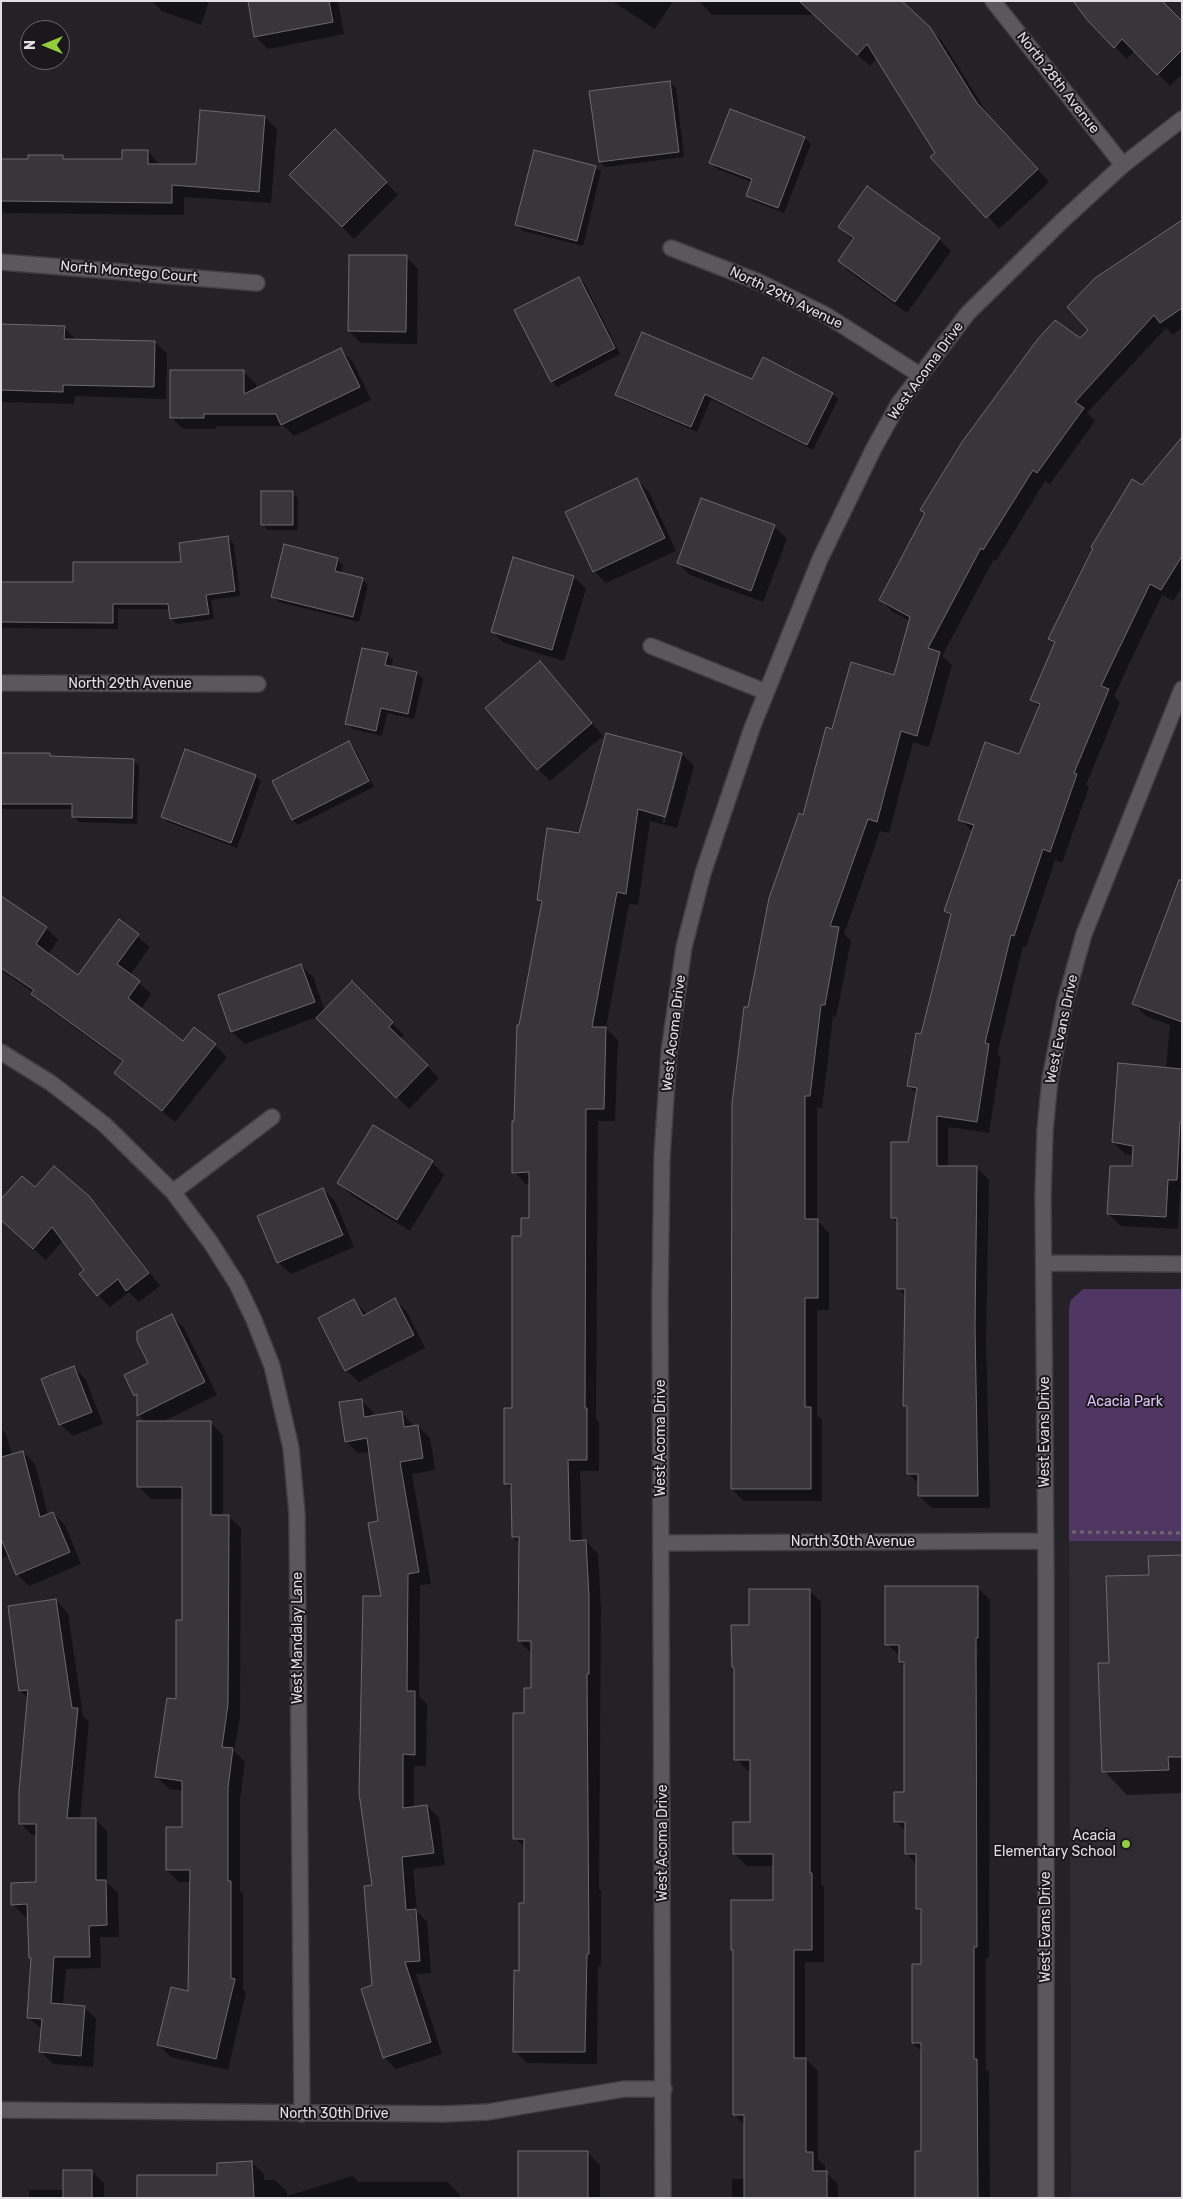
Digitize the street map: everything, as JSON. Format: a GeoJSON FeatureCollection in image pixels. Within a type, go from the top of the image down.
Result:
{"type":"FeatureCollection","features":[{"type":"Feature","properties":{"kind":"street","name":"North 28th Avenue"},"geometry":{"type":"LineString","coordinates":[[993,1],[1123,165]]}},
{"type":"Feature","properties":{"kind":"street","name":"West Acoma Drive"},"geometry":{"type":"LineString","coordinates":[[663,2198],[662,1156],[669,1052],[684,947],[703,873],[766,692],[820,558],[874,448],[900,403],[968,314],[1063,220],[1123,165],[1182,120]]}},
{"type":"Feature","properties":{"kind":"street","name":"North 29th Avenue"},"geometry":{"type":"LineString","coordinates":[[671,248],[759,282],[826,315],[920,375]]}},
{"type":"Feature","properties":{"kind":"street","name":"North Montego Court"},"geometry":{"type":"LineString","coordinates":[[1,262],[257,283]]}},
{"type":"Feature","properties":{"kind":"street"},"geometry":{"type":"LineString","coordinates":[[651,646],[766,692]]}},
{"type":"Feature","properties":{"kind":"street","name":"North 29th Avenue"},"geometry":{"type":"LineString","coordinates":[[1,683],[258,684]]}},
{"type":"Feature","properties":{"kind":"street","name":"West Evans Drive"},"geometry":{"type":"LineString","coordinates":[[1046,2198],[1046,1541],[1043,1196],[1050,1079],[1065,1002],[1084,934],[1182,689]]}},
{"type":"Feature","properties":{"kind":"street","name":"West Mandalay Lane"},"geometry":{"type":"LineString","coordinates":[[1,1052],[51,1083],[105,1124],[173,1192],[211,1243],[237,1284],[254,1320],[272,1366],[291,1448],[298,1514],[302,2114]]}},
{"type":"Feature","properties":{"kind":"street"},"geometry":{"type":"LineString","coordinates":[[173,1192],[272,1117]]}},
{"type":"Feature","properties":{"kind":"street"},"geometry":{"type":"LineString","coordinates":[[1044,1264],[1182,1264]]}},
{"type":"Feature","properties":{"kind":"street","name":"North 30th Avenue"},"geometry":{"type":"LineString","coordinates":[[661,1543],[1046,1541]]}},
{"type":"Feature","properties":{"kind":"street","name":"North 30th Drive"},"geometry":{"type":"LineString","coordinates":[[1,2110],[302,2114],[488,2112],[624,2089],[664,2088]]}},
{"type":"Feature","properties":{"kind":"path"},"geometry":{"type":"LineString","coordinates":[[1072,1532],[1182,1533]]}},
{"type":"Feature","properties":{"kind":"shaded area","name":"Acacia Elementary School"},"geometry":{"type":"Polygon","coordinates":[[[1069,1541],[1182,1541],[1182,2198],[1071,2198],[1069,1541]]]}},
{"type":"Feature","properties":{"kind":"green space","name":"Acacia Park"},"geometry":{"type":"Polygon","coordinates":[[[1083,1289],[1182,1289],[1182,1541],[1069,1541],[1069,1308],[1071,1300],[1083,1289]]]}},
{"type":"Feature","properties":{"kind":"building"},"geometry":{"type":"Polygon","coordinates":[[[248,1],[329,1],[333,22],[254,37],[248,1]]]}},
{"type":"Feature","properties":{"kind":"building"},"geometry":{"type":"Polygon","coordinates":[[[799,1],[902,1],[930,27],[977,103],[1038,169],[986,218],[930,157],[935,153],[867,44],[857,55],[799,1]]]}},
{"type":"Feature","properties":{"kind":"building"},"geometry":{"type":"Polygon","coordinates":[[[1073,1],[1162,1],[1182,21],[1182,50],[1157,75],[1122,39],[1114,48],[1088,21],[1073,1]]]}},
{"type":"Feature","properties":{"kind":"building"},"geometry":{"type":"Polygon","coordinates":[[[670,81],[679,152],[599,162],[589,91],[670,81]]]}},
{"type":"Feature","properties":{"kind":"building"},"geometry":{"type":"Polygon","coordinates":[[[730,109],[805,137],[778,208],[746,196],[752,179],[709,163],[730,109]]]}},
{"type":"Feature","properties":{"kind":"building"},"geometry":{"type":"Polygon","coordinates":[[[200,110],[265,116],[259,192],[172,185],[172,203],[1,201],[1,159],[28,159],[28,155],[63,155],[63,159],[122,159],[122,150],[148,150],[148,164],[196,164],[200,110]]]}},
{"type":"Feature","properties":{"kind":"building"},"geometry":{"type":"Polygon","coordinates":[[[335,129],[387,182],[342,227],[289,175],[335,129]]]}},
{"type":"Feature","properties":{"kind":"building"},"geometry":{"type":"Polygon","coordinates":[[[534,150],[596,166],[577,241],[515,225],[534,150]]]}},
{"type":"Feature","properties":{"kind":"building"},"geometry":{"type":"Polygon","coordinates":[[[867,186],[940,238],[895,302],[838,261],[854,238],[838,227],[867,186]]]}},
{"type":"Feature","properties":{"kind":"building"},"geometry":{"type":"Polygon","coordinates":[[[1182,220],[1182,308],[1160,323],[1154,315],[1075,402],[1084,408],[1037,473],[1033,470],[983,550],[981,548],[928,648],[940,652],[917,736],[901,731],[877,822],[868,819],[830,926],[839,927],[825,1005],[821,1005],[810,1096],[805,1096],[805,1219],[818,1219],[818,1298],[805,1298],[805,1407],[811,1407],[811,1489],[731,1489],[732,1103],[744,1007],[748,1007],[769,898],[799,813],[803,815],[826,727],[832,729],[851,662],[894,675],[910,617],[879,600],[925,513],[920,510],[962,442],[1037,340],[1055,320],[1080,338],[1088,330],[1067,307],[1095,278],[1182,220]]]}},
{"type":"Feature","properties":{"kind":"building"},"geometry":{"type":"Polygon","coordinates":[[[349,255],[407,255],[406,332],[348,331],[349,255]]]}},
{"type":"Feature","properties":{"kind":"building"},"geometry":{"type":"Polygon","coordinates":[[[579,277],[615,348],[551,382],[514,310],[579,277]]]}},
{"type":"Feature","properties":{"kind":"building"},"geometry":{"type":"Polygon","coordinates":[[[1,324],[65,326],[64,339],[155,341],[154,387],[63,385],[63,392],[1,390],[1,324]]]}},
{"type":"Feature","properties":{"kind":"building"},"geometry":{"type":"Polygon","coordinates":[[[642,332],[752,379],[763,357],[833,393],[807,445],[705,394],[691,427],[615,395],[642,332]]]}},
{"type":"Feature","properties":{"kind":"building"},"geometry":{"type":"Polygon","coordinates":[[[341,348],[360,387],[281,425],[276,414],[204,414],[204,418],[170,418],[170,370],[244,370],[244,394],[341,348]]]}},
{"type":"Feature","properties":{"kind":"building"},"geometry":{"type":"Polygon","coordinates":[[[1182,437],[1182,556],[1161,590],[1150,584],[1101,686],[1109,689],[1074,773],[1077,774],[1050,852],[1043,849],[1014,936],[1011,935],[985,1043],[989,1044],[977,1122],[937,1116],[937,1166],[977,1166],[975,1327],[978,1496],[918,1496],[918,1474],[907,1474],[907,1406],[903,1406],[905,1289],[897,1289],[897,1218],[891,1218],[891,1142],[908,1142],[917,1088],[907,1086],[916,1033],[921,1034],[951,914],[944,911],[974,825],[958,820],[985,742],[1019,754],[1040,704],[1030,700],[1055,642],[1048,639],[1093,548],[1091,547],[1132,479],[1142,485],[1182,437]]]}},
{"type":"Feature","properties":{"kind":"building"},"geometry":{"type":"Polygon","coordinates":[[[637,478],[665,538],[593,572],[565,512],[637,478]]]}},
{"type":"Feature","properties":{"kind":"building"},"geometry":{"type":"Polygon","coordinates":[[[261,491],[293,491],[293,525],[261,525],[261,491]]]}},
{"type":"Feature","properties":{"kind":"building"},"geometry":{"type":"Polygon","coordinates":[[[701,498],[775,525],[751,591],[677,563],[701,498]]]}},
{"type":"Feature","properties":{"kind":"building"},"geometry":{"type":"Polygon","coordinates":[[[228,536],[235,591],[206,595],[209,614],[170,619],[168,604],[113,604],[113,623],[1,622],[1,582],[73,582],[73,562],[181,562],[179,543],[228,536]]]}},
{"type":"Feature","properties":{"kind":"building"},"geometry":{"type":"Polygon","coordinates":[[[284,544],[338,558],[335,571],[363,578],[353,617],[271,597],[284,544]]]}},
{"type":"Feature","properties":{"kind":"building"},"geometry":{"type":"Polygon","coordinates":[[[513,557],[574,576],[552,650],[491,632],[513,557]]]}},
{"type":"Feature","properties":{"kind":"building"},"geometry":{"type":"Polygon","coordinates":[[[362,648],[388,653],[385,665],[417,672],[408,714],[381,708],[376,731],[345,724],[362,648]]]}},
{"type":"Feature","properties":{"kind":"building"},"geometry":{"type":"Polygon","coordinates":[[[540,661],[592,723],[537,770],[485,708],[540,661]]]}},
{"type":"Feature","properties":{"kind":"building"},"geometry":{"type":"Polygon","coordinates":[[[606,733],[682,753],[665,817],[638,809],[626,894],[617,892],[592,1027],[606,1027],[604,1109],[586,1109],[585,1408],[587,1408],[587,1460],[568,1460],[570,1541],[586,1540],[589,1596],[589,1674],[587,1674],[589,1954],[587,1954],[585,2052],[513,2052],[514,1970],[519,1971],[519,1903],[524,1903],[524,1839],[513,1839],[513,1713],[524,1713],[524,1688],[531,1688],[531,1641],[518,1641],[519,1537],[512,1537],[511,1484],[504,1484],[504,1408],[512,1408],[512,1236],[521,1236],[521,1218],[529,1218],[529,1172],[512,1173],[512,1121],[514,1121],[517,1025],[519,1025],[542,901],[537,900],[547,828],[579,833],[606,733]]]}},
{"type":"Feature","properties":{"kind":"building"},"geometry":{"type":"Polygon","coordinates":[[[349,741],[369,781],[292,820],[272,781],[349,741]]]}},
{"type":"Feature","properties":{"kind":"building"},"geometry":{"type":"Polygon","coordinates":[[[185,749],[256,775],[231,843],[161,817],[185,749]]]}},
{"type":"Feature","properties":{"kind":"building"},"geometry":{"type":"Polygon","coordinates":[[[1,753],[50,753],[50,756],[134,759],[132,818],[72,817],[72,804],[1,804],[1,753]]]}},
{"type":"Feature","properties":{"kind":"building"},"geometry":{"type":"Polygon","coordinates":[[[1179,880],[1182,880],[1182,1022],[1132,1004],[1179,880]]]}},
{"type":"Feature","properties":{"kind":"building"},"geometry":{"type":"Polygon","coordinates":[[[1,896],[47,927],[36,944],[78,975],[119,919],[139,934],[117,964],[140,981],[128,998],[183,1041],[194,1027],[216,1044],[162,1111],[114,1073],[123,1061],[31,994],[34,990],[1,968],[1,896]]]}},
{"type":"Feature","properties":{"kind":"building"},"geometry":{"type":"Polygon","coordinates":[[[301,964],[315,1002],[231,1032],[218,995],[301,964]]]}},
{"type":"Feature","properties":{"kind":"building"},"geometry":{"type":"Polygon","coordinates":[[[352,981],[393,1022],[389,1027],[428,1065],[396,1098],[316,1018],[352,981]]]}},
{"type":"Feature","properties":{"kind":"building"},"geometry":{"type":"Polygon","coordinates":[[[1118,1063],[1182,1069],[1182,1122],[1180,1122],[1177,1180],[1168,1180],[1166,1217],[1107,1214],[1110,1166],[1132,1166],[1133,1146],[1112,1142],[1118,1063]]]}},
{"type":"Feature","properties":{"kind":"building"},"geometry":{"type":"Polygon","coordinates":[[[373,1125],[433,1161],[397,1220],[337,1183],[373,1125]]]}},
{"type":"Feature","properties":{"kind":"building"},"geometry":{"type":"Polygon","coordinates":[[[54,1166],[89,1196],[149,1273],[126,1291],[118,1279],[97,1296],[79,1274],[84,1270],[52,1227],[33,1249],[1,1220],[1,1199],[22,1176],[35,1187],[54,1166]]]}},
{"type":"Feature","properties":{"kind":"building"},"geometry":{"type":"Polygon","coordinates":[[[323,1188],[343,1235],[277,1263],[257,1216],[323,1188]]]}},
{"type":"Feature","properties":{"kind":"building"},"geometry":{"type":"Polygon","coordinates":[[[395,1298],[414,1335],[345,1371],[318,1318],[354,1299],[363,1316],[395,1298]]]}},
{"type":"Feature","properties":{"kind":"building"},"geometry":{"type":"Polygon","coordinates":[[[172,1314],[205,1382],[137,1416],[137,1394],[134,1396],[124,1375],[148,1363],[137,1341],[137,1331],[172,1314]]]}},
{"type":"Feature","properties":{"kind":"building"},"geometry":{"type":"Polygon","coordinates":[[[74,1366],[92,1412],[59,1425],[41,1379],[74,1366]]]}},
{"type":"Feature","properties":{"kind":"building"},"geometry":{"type":"Polygon","coordinates":[[[362,1399],[364,1417],[402,1411],[404,1427],[418,1425],[423,1458],[400,1462],[419,1572],[408,1574],[407,1691],[415,1691],[415,1755],[403,1754],[403,1808],[427,1805],[434,1853],[402,1857],[406,1910],[416,1909],[420,1961],[405,1962],[431,2042],[383,2058],[361,1989],[372,1985],[364,1886],[372,1885],[359,1793],[363,1596],[381,1596],[368,1523],[378,1521],[367,1438],[345,1442],[339,1402],[362,1399]]]}},
{"type":"Feature","properties":{"kind":"building"},"geometry":{"type":"Polygon","coordinates":[[[137,1421],[211,1421],[211,1515],[229,1515],[228,1704],[222,1747],[233,1748],[228,1788],[228,1881],[231,1881],[231,1978],[235,1979],[216,2059],[157,2045],[171,1987],[188,1991],[190,1870],[166,1870],[166,1827],[182,1827],[182,1781],[155,1777],[167,1698],[176,1699],[176,1620],[182,1620],[182,1487],[137,1487],[137,1421]]]}},
{"type":"Feature","properties":{"kind":"building"},"geometry":{"type":"Polygon","coordinates":[[[23,1451],[40,1517],[53,1512],[70,1552],[16,1575],[1,1538],[1,1457],[23,1451]]]}},
{"type":"Feature","properties":{"kind":"building"},"geometry":{"type":"Polygon","coordinates":[[[1182,1555],[1182,1757],[1168,1757],[1169,1770],[1102,1772],[1098,1663],[1109,1663],[1106,1576],[1149,1575],[1148,1556],[1182,1555]]]}},
{"type":"Feature","properties":{"kind":"building"},"geometry":{"type":"Polygon","coordinates":[[[885,1586],[978,1586],[978,1638],[976,1638],[977,1947],[974,1947],[974,2059],[977,2059],[978,2198],[915,2198],[915,2151],[921,2151],[921,2043],[912,2043],[912,1964],[921,1964],[921,1909],[916,1909],[916,1854],[905,1854],[905,1822],[894,1822],[894,1792],[904,1792],[904,1662],[899,1662],[899,1645],[885,1645],[885,1586]]]}},
{"type":"Feature","properties":{"kind":"building"},"geometry":{"type":"Polygon","coordinates":[[[749,1589],[810,1589],[810,1873],[812,1873],[812,1950],[794,1950],[794,2058],[806,2058],[806,2152],[813,2152],[813,2171],[827,2171],[827,2198],[744,2198],[744,2115],[733,2115],[733,1950],[731,1950],[731,1900],[773,1900],[773,1854],[733,1854],[733,1822],[750,1822],[750,1760],[734,1760],[734,1667],[732,1667],[731,1625],[749,1625],[749,1589]]]}},
{"type":"Feature","properties":{"kind":"building"},"geometry":{"type":"Polygon","coordinates":[[[56,1599],[72,1708],[78,1708],[67,1818],[96,1818],[96,1880],[106,1880],[107,1925],[89,1926],[90,1957],[54,1957],[51,2003],[85,2006],[81,2056],[39,2052],[42,2019],[27,2018],[31,1958],[29,1958],[27,1904],[11,1905],[11,1883],[36,1882],[36,1824],[19,1824],[19,1791],[28,1690],[19,1691],[8,1606],[56,1599]]]}},
{"type":"Feature","properties":{"kind":"building"},"geometry":{"type":"Polygon","coordinates":[[[518,2151],[588,2151],[588,2198],[518,2198],[518,2151]]]}},
{"type":"Feature","properties":{"kind":"building"},"geometry":{"type":"Polygon","coordinates":[[[252,2161],[254,2198],[137,2198],[137,2175],[217,2175],[217,2163],[252,2161]]]}},
{"type":"Feature","properties":{"kind":"building"},"geometry":{"type":"Polygon","coordinates":[[[63,2170],[92,2170],[92,2198],[63,2198],[63,2170]]]}},
{"type":"Feature","properties":{"kind":"place","name":"Acacia Elementary School"},"geometry":{"type":"Point","coordinates":[1126,1844]}}]}
